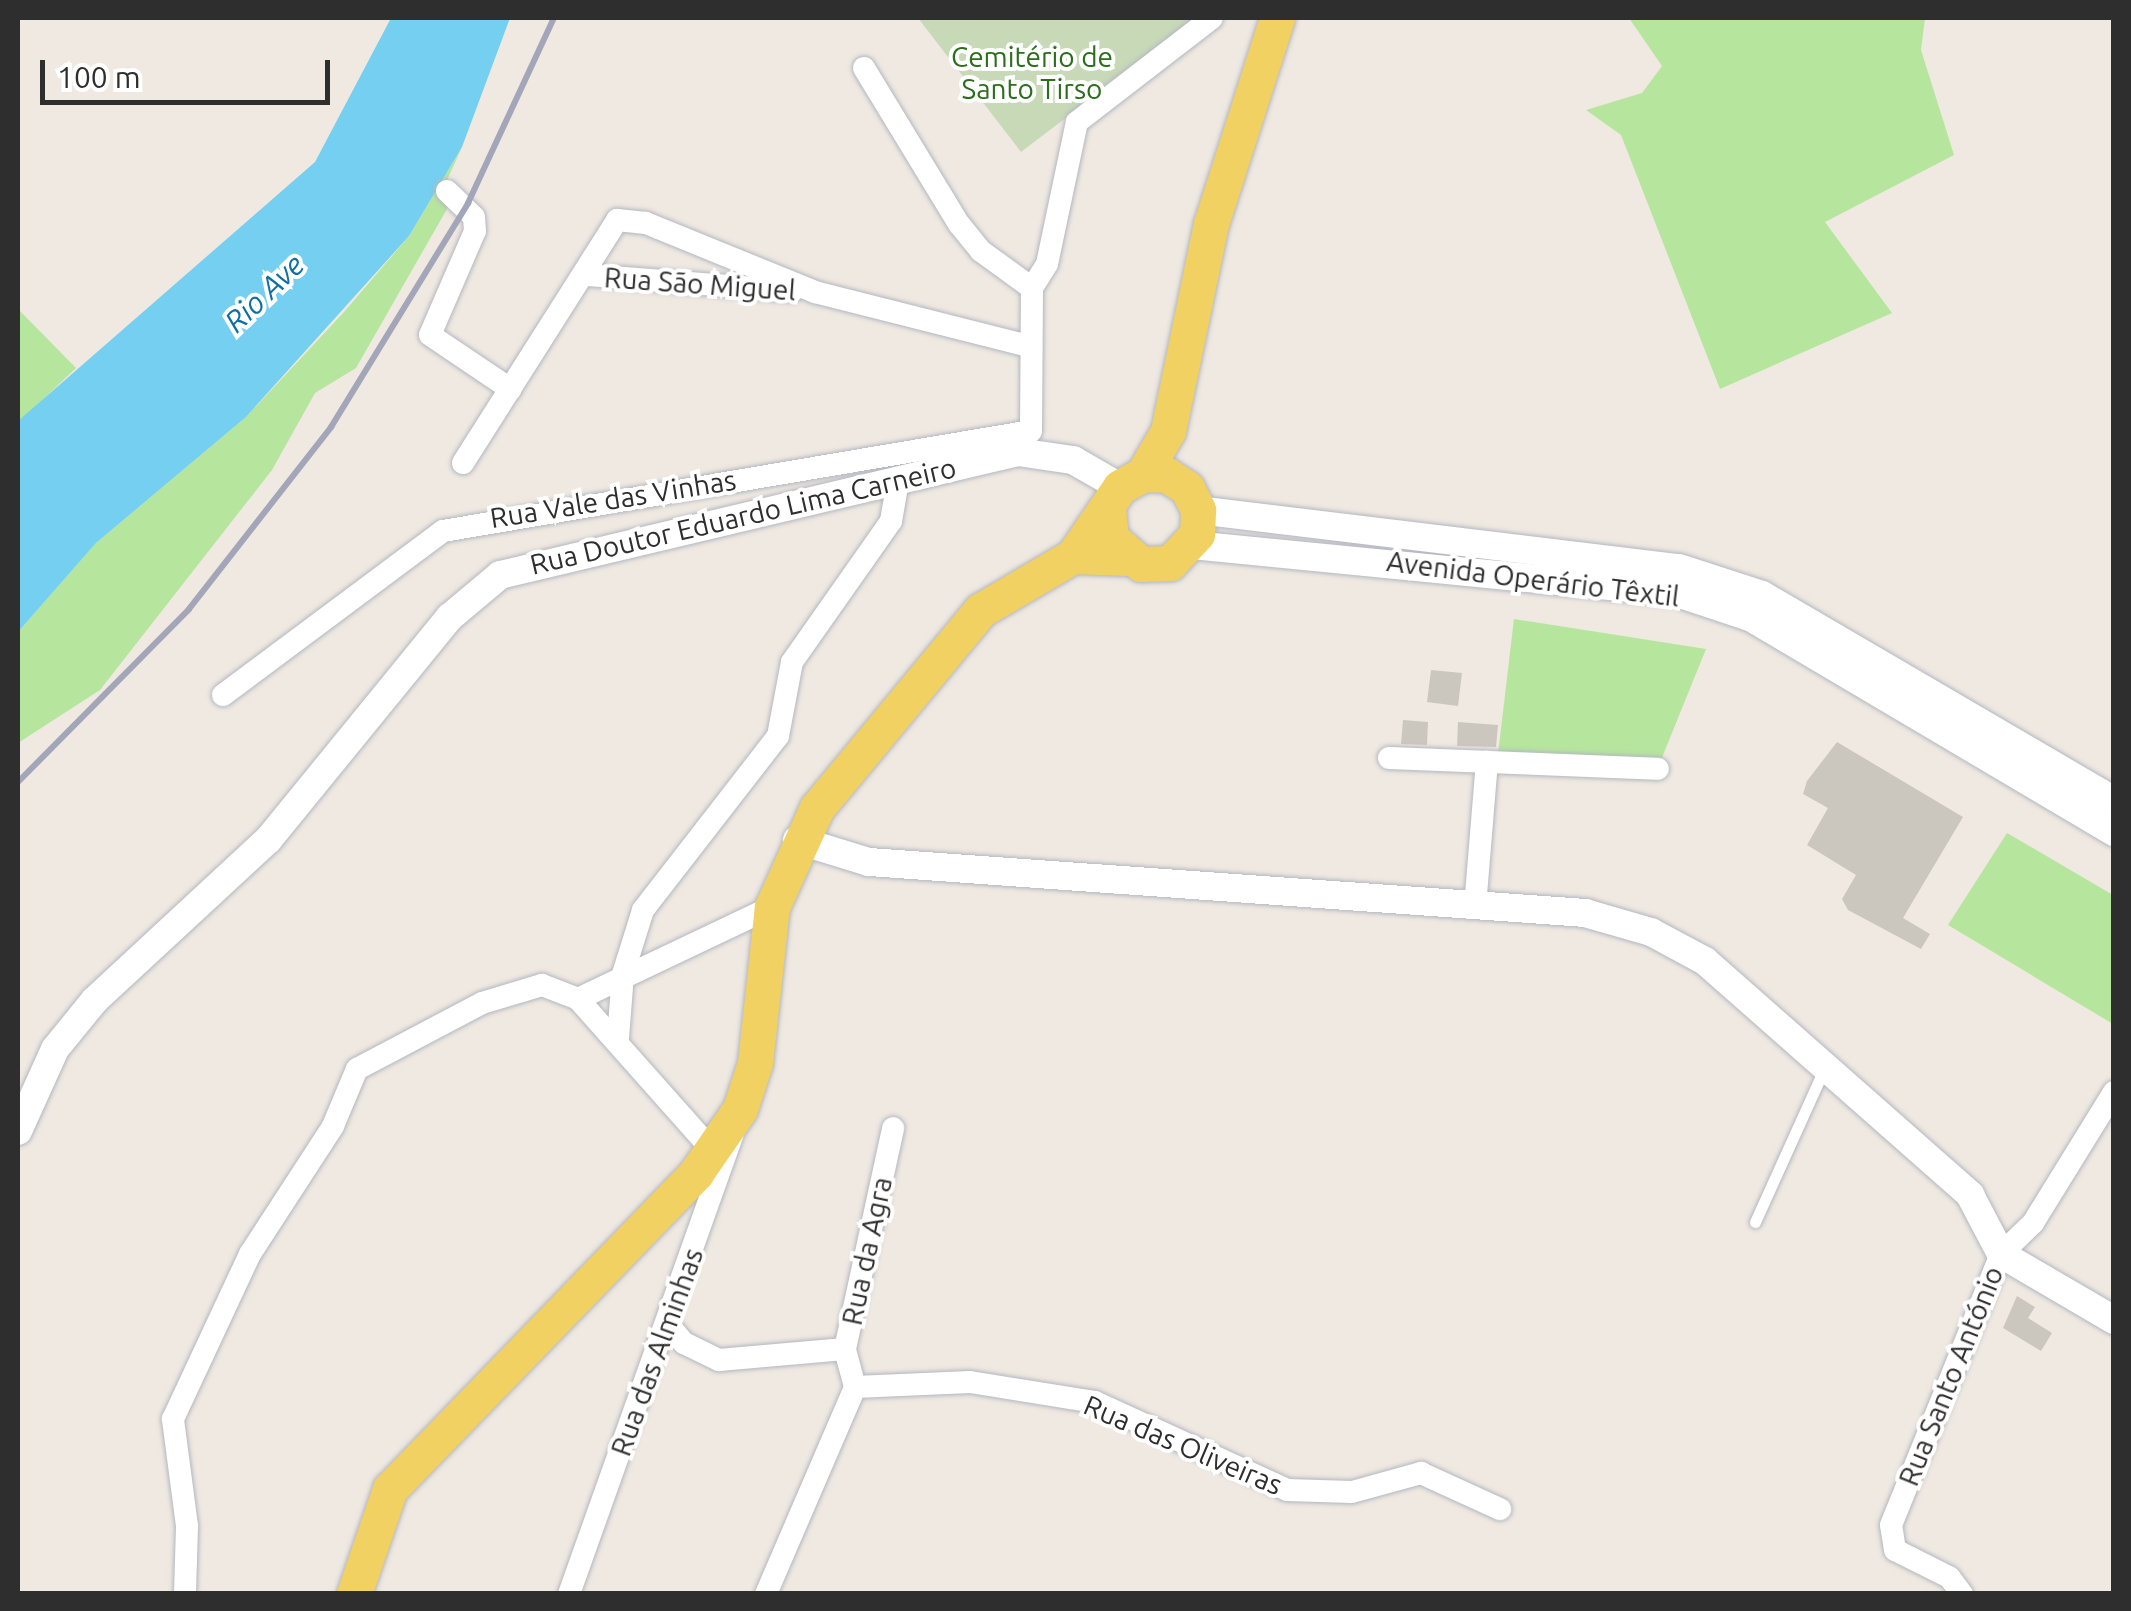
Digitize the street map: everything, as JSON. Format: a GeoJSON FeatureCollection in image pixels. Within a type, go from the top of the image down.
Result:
{"type":"FeatureCollection","features":[{"type":"Feature","properties":{"kind":"main road"},"geometry":{"type":"LineString","coordinates":[[1073,556],[1128,558],[1156,566],[1192,544],[1198,510],[1178,480],[1168,431],[1211,224],[1277,18]]}},
{"type":"Feature","properties":{"kind":"main road"},"geometry":{"type":"LineString","coordinates":[[354,1594],[390,1489],[714,1152],[740,1109],[755,1063],[772,907],[797,840],[981,610],[1073,556],[1168,431]]}},
{"type":"Feature","properties":{"kind":"main road"},"geometry":{"type":"LineString","coordinates":[[1124,491],[1178,480]]}},
{"type":"Feature","properties":{"kind":"main road"},"geometry":{"type":"LineString","coordinates":[[1124,491],[1111,538],[1128,558]]}},
{"type":"Feature","properties":{"kind":"street"},"geometry":{"type":"LineString","coordinates":[[1028,346],[1032,288],[1047,264],[1077,122],[1212,18]]}},
{"type":"Feature","properties":{"kind":"street"},"geometry":{"type":"LineString","coordinates":[[864,68],[981,252],[1032,288]]}},
{"type":"Feature","properties":{"kind":"street"},"geometry":{"type":"LineString","coordinates":[[447,191],[474,217],[474,231],[430,335],[510,390]]}},
{"type":"Feature","properties":{"kind":"street","name":"Rua São Miguel"},"geometry":{"type":"LineString","coordinates":[[462,463],[586,275],[602,236],[617,220],[630,220],[815,292],[1028,346]]}},
{"type":"Feature","properties":{"kind":"street","name":"Rua São Miguel"},"geometry":{"type":"LineString","coordinates":[[586,275],[815,292]]}},
{"type":"Feature","properties":{"kind":"street","name":"Rua Vale das Vinhas"},"geometry":{"type":"LineString","coordinates":[[223,695],[443,530],[1030,431],[1028,346]]}},
{"type":"Feature","properties":{"kind":"street","name":"Rua Doutor Eduardo Lima Carneiro"},"geometry":{"type":"LineString","coordinates":[[18,1131],[55,1050],[95,1000],[268,840],[472,595],[530,562],[1040,452],[1074,460],[1124,491]]}},
{"type":"Feature","properties":{"kind":"street"},"geometry":{"type":"LineString","coordinates":[[618,1038],[623,974],[643,910],[778,736],[792,662],[891,521],[898,482]]}},
{"type":"Feature","properties":{"kind":"street","name":"Avenida Operário Têxtil"},"geometry":{"type":"LineString","coordinates":[[1198,510],[1679,568],[1762,596],[2114,801]]}},
{"type":"Feature","properties":{"kind":"street","name":"Avenida Operário Têxtil"},"geometry":{"type":"LineString","coordinates":[[1192,544],[1674,592],[1752,618],[2114,832]]}},
{"type":"Feature","properties":{"kind":"street"},"geometry":{"type":"LineString","coordinates":[[1389,758],[1658,769]]}},
{"type":"Feature","properties":{"kind":"street"},"geometry":{"type":"LineString","coordinates":[[1476,907],[1487,762]]}},
{"type":"Feature","properties":{"kind":"street"},"geometry":{"type":"LineString","coordinates":[[797,840],[869,862],[1586,913],[1667,939],[1705,961],[1970,1196],[2001,1254],[2114,1320]]}},
{"type":"Feature","properties":{"kind":"street"},"geometry":{"type":"LineString","coordinates":[[578,999],[623,974],[772,907]]}},
{"type":"Feature","properties":{"kind":"street"},"geometry":{"type":"LineString","coordinates":[[185,1594],[187,1526],[173,1419],[250,1254],[333,1126],[357,1069],[482,1003],[542,985],[578,999],[618,1038],[714,1152]]}},
{"type":"Feature","properties":{"kind":"street","name":"Rua Santo António"},"geometry":{"type":"LineString","coordinates":[[1962,1594],[1890,1540],[2001,1254],[2032,1222],[2114,1092]]}},
{"type":"Feature","properties":{"kind":"street","name":"Rua das Alminhas"},"geometry":{"type":"LineString","coordinates":[[569,1594],[740,1109]]}},
{"type":"Feature","properties":{"kind":"street","name":"Rua da Agra"},"geometry":{"type":"LineString","coordinates":[[855,1387],[846,1349],[893,1128]]}},
{"type":"Feature","properties":{"kind":"street"},"geometry":{"type":"LineString","coordinates":[[667,1323],[684,1343],[719,1360],[846,1349]]}},
{"type":"Feature","properties":{"kind":"street","name":"Rua das Oliveiras"},"geometry":{"type":"LineString","coordinates":[[855,1387],[970,1382],[1095,1402],[1287,1490],[1352,1492],[1421,1473],[1500,1509]]}},
{"type":"Feature","properties":{"kind":"street"},"geometry":{"type":"LineString","coordinates":[[766,1594],[855,1387]]}},
{"type":"Feature","properties":{"kind":"lane"},"geometry":{"type":"LineString","coordinates":[[1755,1222],[1825,1067]]}},
{"type":"Feature","properties":{"kind":"green space","name":"Cemitério de Santo Tirso"},"geometry":{"type":"Polygon","coordinates":[[[918,18],[1197,18],[1021,152],[918,18]]]}},
{"type":"Feature","properties":{"kind":"green space"},"geometry":{"type":"Polygon","coordinates":[[[1629,18],[1925,18],[1921,50],[1954,155],[1825,222],[1892,313],[1720,389],[1621,135],[1586,110],[1642,93],[1662,66],[1629,18]]]}},
{"type":"Feature","properties":{"kind":"green space"},"geometry":{"type":"Polygon","coordinates":[[[462,147],[448,178],[447,209],[356,368],[315,393],[272,470],[100,690],[18,743],[18,632],[96,543],[246,417],[344,312],[409,236],[462,147]]]}},
{"type":"Feature","properties":{"kind":"green space"},"geometry":{"type":"Polygon","coordinates":[[[18,309],[76,368],[18,423],[18,309]]]}},
{"type":"Feature","properties":{"kind":"green space"},"geometry":{"type":"Polygon","coordinates":[[[1514,619],[1706,649],[1661,760],[1498,754],[1514,619]]]}},
{"type":"Feature","properties":{"kind":"green space"},"geometry":{"type":"Polygon","coordinates":[[[2007,833],[2113,895],[2113,1024],[1948,925],[2007,833]]]}},
{"type":"Feature","properties":{"kind":"water","name":"Rio Ave"},"geometry":{"type":"Polygon","coordinates":[[[391,18],[510,18],[462,147],[409,236],[246,417],[96,543],[18,632],[18,421],[315,162],[391,18]]]}},
{"type":"Feature","properties":{"kind":"building"},"geometry":{"type":"Polygon","coordinates":[[[1431,670],[1462,673],[1458,706],[1427,702],[1431,670]]]}},
{"type":"Feature","properties":{"kind":"building"},"geometry":{"type":"Polygon","coordinates":[[[1403,720],[1428,722],[1427,745],[1401,744],[1403,720]]]}},
{"type":"Feature","properties":{"kind":"building"},"geometry":{"type":"Polygon","coordinates":[[[1458,722],[1498,725],[1496,747],[1457,746],[1458,722]]]}},
{"type":"Feature","properties":{"kind":"building"},"geometry":{"type":"Polygon","coordinates":[[[1837,742],[1963,817],[1903,918],[1930,934],[1921,949],[1848,910],[1842,899],[1856,875],[1807,845],[1828,808],[1803,794],[1807,781],[1837,742]]]}},
{"type":"Feature","properties":{"kind":"building"},"geometry":{"type":"Polygon","coordinates":[[[2017,1296],[2035,1307],[2028,1318],[2052,1333],[2041,1351],[2003,1328],[2017,1296]]]}},
{"type":"Feature","properties":{"kind":"railway"},"geometry":{"type":"LineString","coordinates":[[18,782],[189,609],[331,427],[468,203],[554,18]]}}]}
